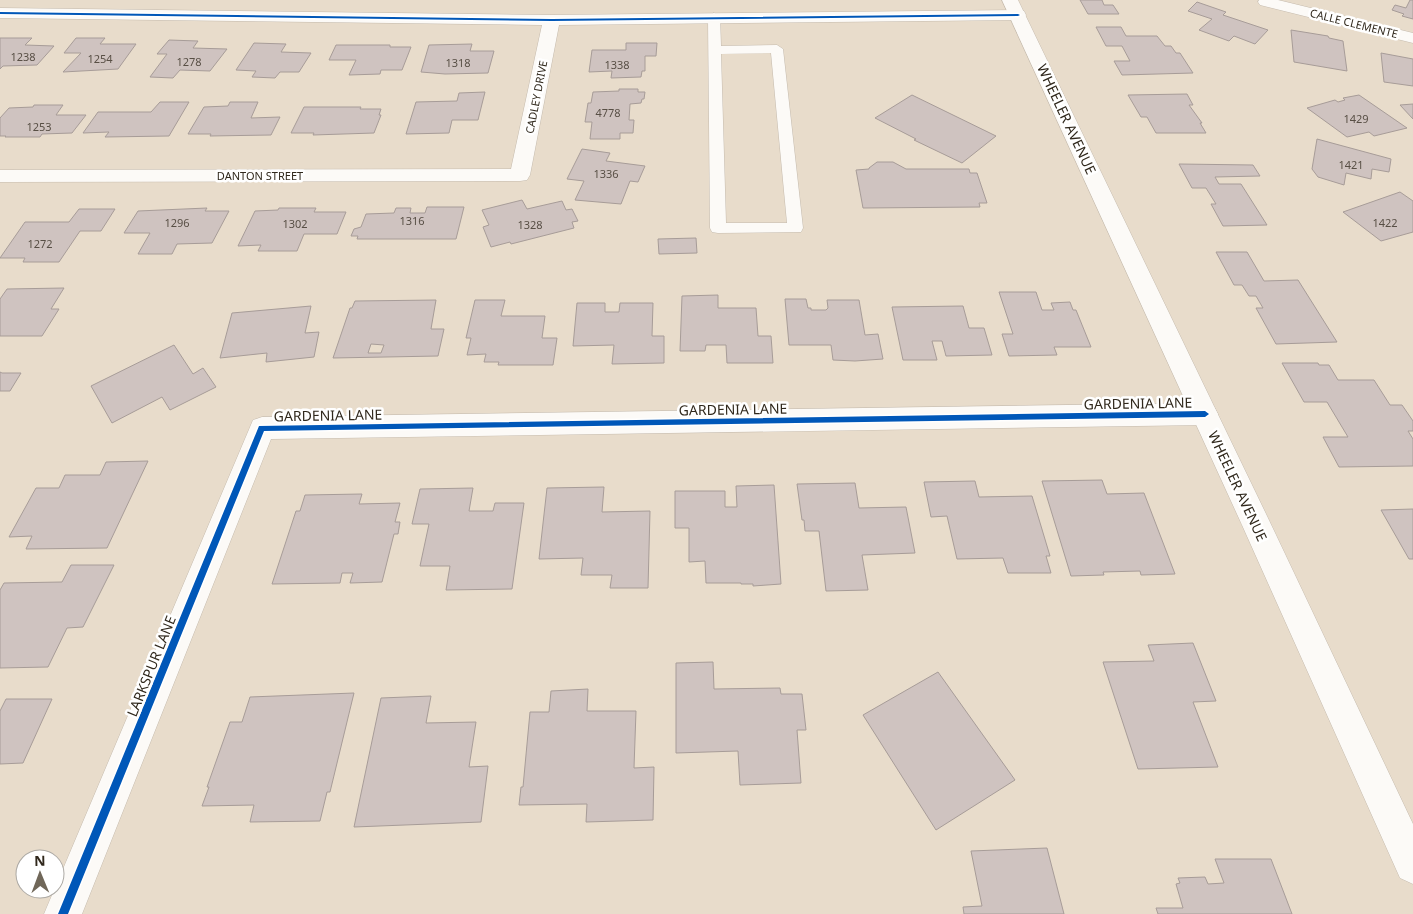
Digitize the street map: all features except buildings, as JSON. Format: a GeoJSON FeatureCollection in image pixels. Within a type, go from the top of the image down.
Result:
{"type":"FeatureCollection","features":[{"type":"Feature","properties":{"kind":"street"},"geometry":{"type":"LineString","coordinates":[[670,0],[670,17]]}},
{"type":"Feature","properties":{"kind":"street","name":"CALLE CLEMENTE"},"geometry":{"type":"LineString","coordinates":[[1266,2],[1413,38]]}},
{"type":"Feature","properties":{"kind":"street"},"geometry":{"type":"LineString","coordinates":[[0,13],[552,20],[1014,8]]}},
{"type":"Feature","properties":{"kind":"street","name":"WHEELER AVENUE"},"geometry":{"type":"LineString","coordinates":[[1014,8],[1205,414],[1413,864]]}},
{"type":"Feature","properties":{"kind":"street","name":"CADLEY DRIVE"},"geometry":{"type":"LineString","coordinates":[[520,175],[552,20]]}},
{"type":"Feature","properties":{"kind":"street","name":"DANTON STREET"},"geometry":{"type":"LineString","coordinates":[[4,181],[520,175]]}},
{"type":"Feature","properties":{"kind":"street","name":"GARDENIA LANE"},"geometry":{"type":"LineString","coordinates":[[262,428],[1205,414]]}},
{"type":"Feature","properties":{"kind":"street","name":"LARKSPUR LANE"},"geometry":{"type":"LineString","coordinates":[[63,914],[262,428]]}},
{"type":"Feature","properties":{"kind":"lane"},"geometry":{"type":"LineString","coordinates":[[714,17],[714,50],[718,228],[795,228],[777,49],[714,50]]}},
{"type":"Feature","properties":{"kind":"cycle path"},"geometry":{"type":"LineString","coordinates":[[0,13],[552,20],[1018,15]]}},
{"type":"Feature","properties":{"kind":"cycle path"},"geometry":{"type":"LineString","coordinates":[[63,914],[262,428],[1205,414]]}}]}
